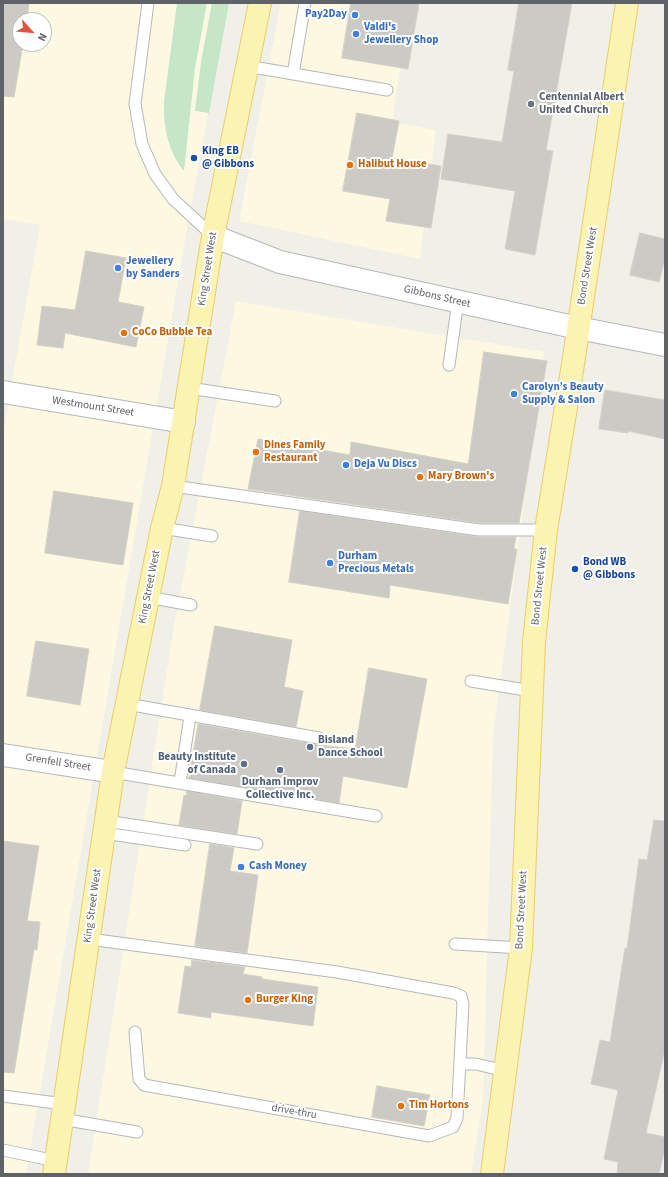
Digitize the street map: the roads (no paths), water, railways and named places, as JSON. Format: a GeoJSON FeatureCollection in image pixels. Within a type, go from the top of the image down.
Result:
{"type":"FeatureCollection","features":[{"type":"Feature","properties":{"kind":"main road","name":"King Street West"},"geometry":{"type":"LineString","coordinates":[[55,1167],[113,772],[162,528],[173,486],[212,236],[260,3]]}},
{"type":"Feature","properties":{"kind":"main road","name":"Bond Street West"},"geometry":{"type":"LineString","coordinates":[[492,1174],[521,948],[534,642],[546,530],[628,3]]}},
{"type":"Feature","properties":{"kind":"street","name":"Gibbons Street"},"geometry":{"type":"LineString","coordinates":[[212,236],[280,262],[578,328],[665,345]]}},
{"type":"Feature","properties":{"kind":"street","name":"Westmount Street"},"geometry":{"type":"LineString","coordinates":[[3,392],[184,422]]}},
{"type":"Feature","properties":{"kind":"street","name":"Grenfell Street"},"geometry":{"type":"LineString","coordinates":[[3,755],[113,772]]}},
{"type":"Feature","properties":{"kind":"lane"},"geometry":{"type":"LineString","coordinates":[[148,3],[135,104],[142,144],[156,174],[173,199],[212,236]]}},
{"type":"Feature","properties":{"kind":"lane"},"geometry":{"type":"LineString","coordinates":[[293,74],[305,3]]}},
{"type":"Feature","properties":{"kind":"lane"},"geometry":{"type":"LineString","coordinates":[[247,66],[387,90]]}},
{"type":"Feature","properties":{"kind":"lane"},"geometry":{"type":"LineString","coordinates":[[449,365],[458,301]]}},
{"type":"Feature","properties":{"kind":"lane"},"geometry":{"type":"LineString","coordinates":[[189,388],[275,401]]}},
{"type":"Feature","properties":{"kind":"lane"},"geometry":{"type":"LineString","coordinates":[[173,486],[479,530],[546,530]]}},
{"type":"Feature","properties":{"kind":"lane"},"geometry":{"type":"LineString","coordinates":[[162,528],[212,536]]}},
{"type":"Feature","properties":{"kind":"lane"},"geometry":{"type":"LineString","coordinates":[[148,597],[191,605]]}},
{"type":"Feature","properties":{"kind":"lane"},"geometry":{"type":"LineString","coordinates":[[471,681],[532,691]]}},
{"type":"Feature","properties":{"kind":"lane"},"geometry":{"type":"LineString","coordinates":[[127,704],[319,738]]}},
{"type":"Feature","properties":{"kind":"lane"},"geometry":{"type":"LineString","coordinates":[[180,782],[190,716]]}},
{"type":"Feature","properties":{"kind":"lane"},"geometry":{"type":"LineString","coordinates":[[113,772],[376,816]]}},
{"type":"Feature","properties":{"kind":"lane"},"geometry":{"type":"LineString","coordinates":[[105,827],[257,844]]}},
{"type":"Feature","properties":{"kind":"lane"},"geometry":{"type":"LineString","coordinates":[[105,827],[185,845]]}},
{"type":"Feature","properties":{"kind":"lane"},"geometry":{"type":"LineString","coordinates":[[89,938],[337,972],[453,992],[461,996],[463,1004],[460,1064],[476,1064],[506,1071]]}},
{"type":"Feature","properties":{"kind":"lane"},"geometry":{"type":"LineString","coordinates":[[455,944],[521,948]]}},
{"type":"Feature","properties":{"kind":"lane","name":"drive-thru"},"geometry":{"type":"LineString","coordinates":[[135,1032],[139,1079],[144,1085],[429,1136],[453,1127],[457,1118],[460,1064]]}},
{"type":"Feature","properties":{"kind":"lane"},"geometry":{"type":"LineString","coordinates":[[3,1096],[137,1132]]}},
{"type":"Feature","properties":{"kind":"lane"},"geometry":{"type":"LineString","coordinates":[[3,1150],[55,1167]]}},
{"type":"Feature","properties":{"kind":"place","name":"Pay2Day"},"geometry":{"type":"Point","coordinates":[355,15]}},
{"type":"Feature","properties":{"kind":"place","name":"Valdi's Jewellery Shop"},"geometry":{"type":"Point","coordinates":[356,34]}},
{"type":"Feature","properties":{"kind":"place","name":"Centennial Albert United Church"},"geometry":{"type":"Point","coordinates":[531,104]}},
{"type":"Feature","properties":{"kind":"place","name":"King EB @ Gibbons"},"geometry":{"type":"Point","coordinates":[194,158]}},
{"type":"Feature","properties":{"kind":"place","name":"Halibut House"},"geometry":{"type":"Point","coordinates":[350,165]}},
{"type":"Feature","properties":{"kind":"place","name":"Jewellery by Sanders"},"geometry":{"type":"Point","coordinates":[118,268]}},
{"type":"Feature","properties":{"kind":"place","name":"CoCo Bubble Tea"},"geometry":{"type":"Point","coordinates":[124,333]}},
{"type":"Feature","properties":{"kind":"place","name":"Carolyn’s Beauty Supply & Salon"},"geometry":{"type":"Point","coordinates":[514,394]}},
{"type":"Feature","properties":{"kind":"place","name":"Dines Family Restaurant"},"geometry":{"type":"Point","coordinates":[256,452]}},
{"type":"Feature","properties":{"kind":"place","name":"Deja Vu Discs"},"geometry":{"type":"Point","coordinates":[346,465]}},
{"type":"Feature","properties":{"kind":"place","name":"Mary Brown's"},"geometry":{"type":"Point","coordinates":[420,477]}},
{"type":"Feature","properties":{"kind":"place","name":"Durham Precious Metals"},"geometry":{"type":"Point","coordinates":[330,563]}},
{"type":"Feature","properties":{"kind":"place","name":"Bond WB @ Gibbons"},"geometry":{"type":"Point","coordinates":[575,569]}},
{"type":"Feature","properties":{"kind":"place","name":"Bisland Dance School"},"geometry":{"type":"Point","coordinates":[310,747]}},
{"type":"Feature","properties":{"kind":"place","name":"Beauty Institute of Canada"},"geometry":{"type":"Point","coordinates":[244,764]}},
{"type":"Feature","properties":{"kind":"place","name":"Durham Improv Collective Inc."},"geometry":{"type":"Point","coordinates":[280,770]}},
{"type":"Feature","properties":{"kind":"place","name":"Cash Money"},"geometry":{"type":"Point","coordinates":[241,867]}},
{"type":"Feature","properties":{"kind":"place","name":"Burger King"},"geometry":{"type":"Point","coordinates":[248,1000]}},
{"type":"Feature","properties":{"kind":"place","name":"Tim Hortons"},"geometry":{"type":"Point","coordinates":[401,1106]}}]}
